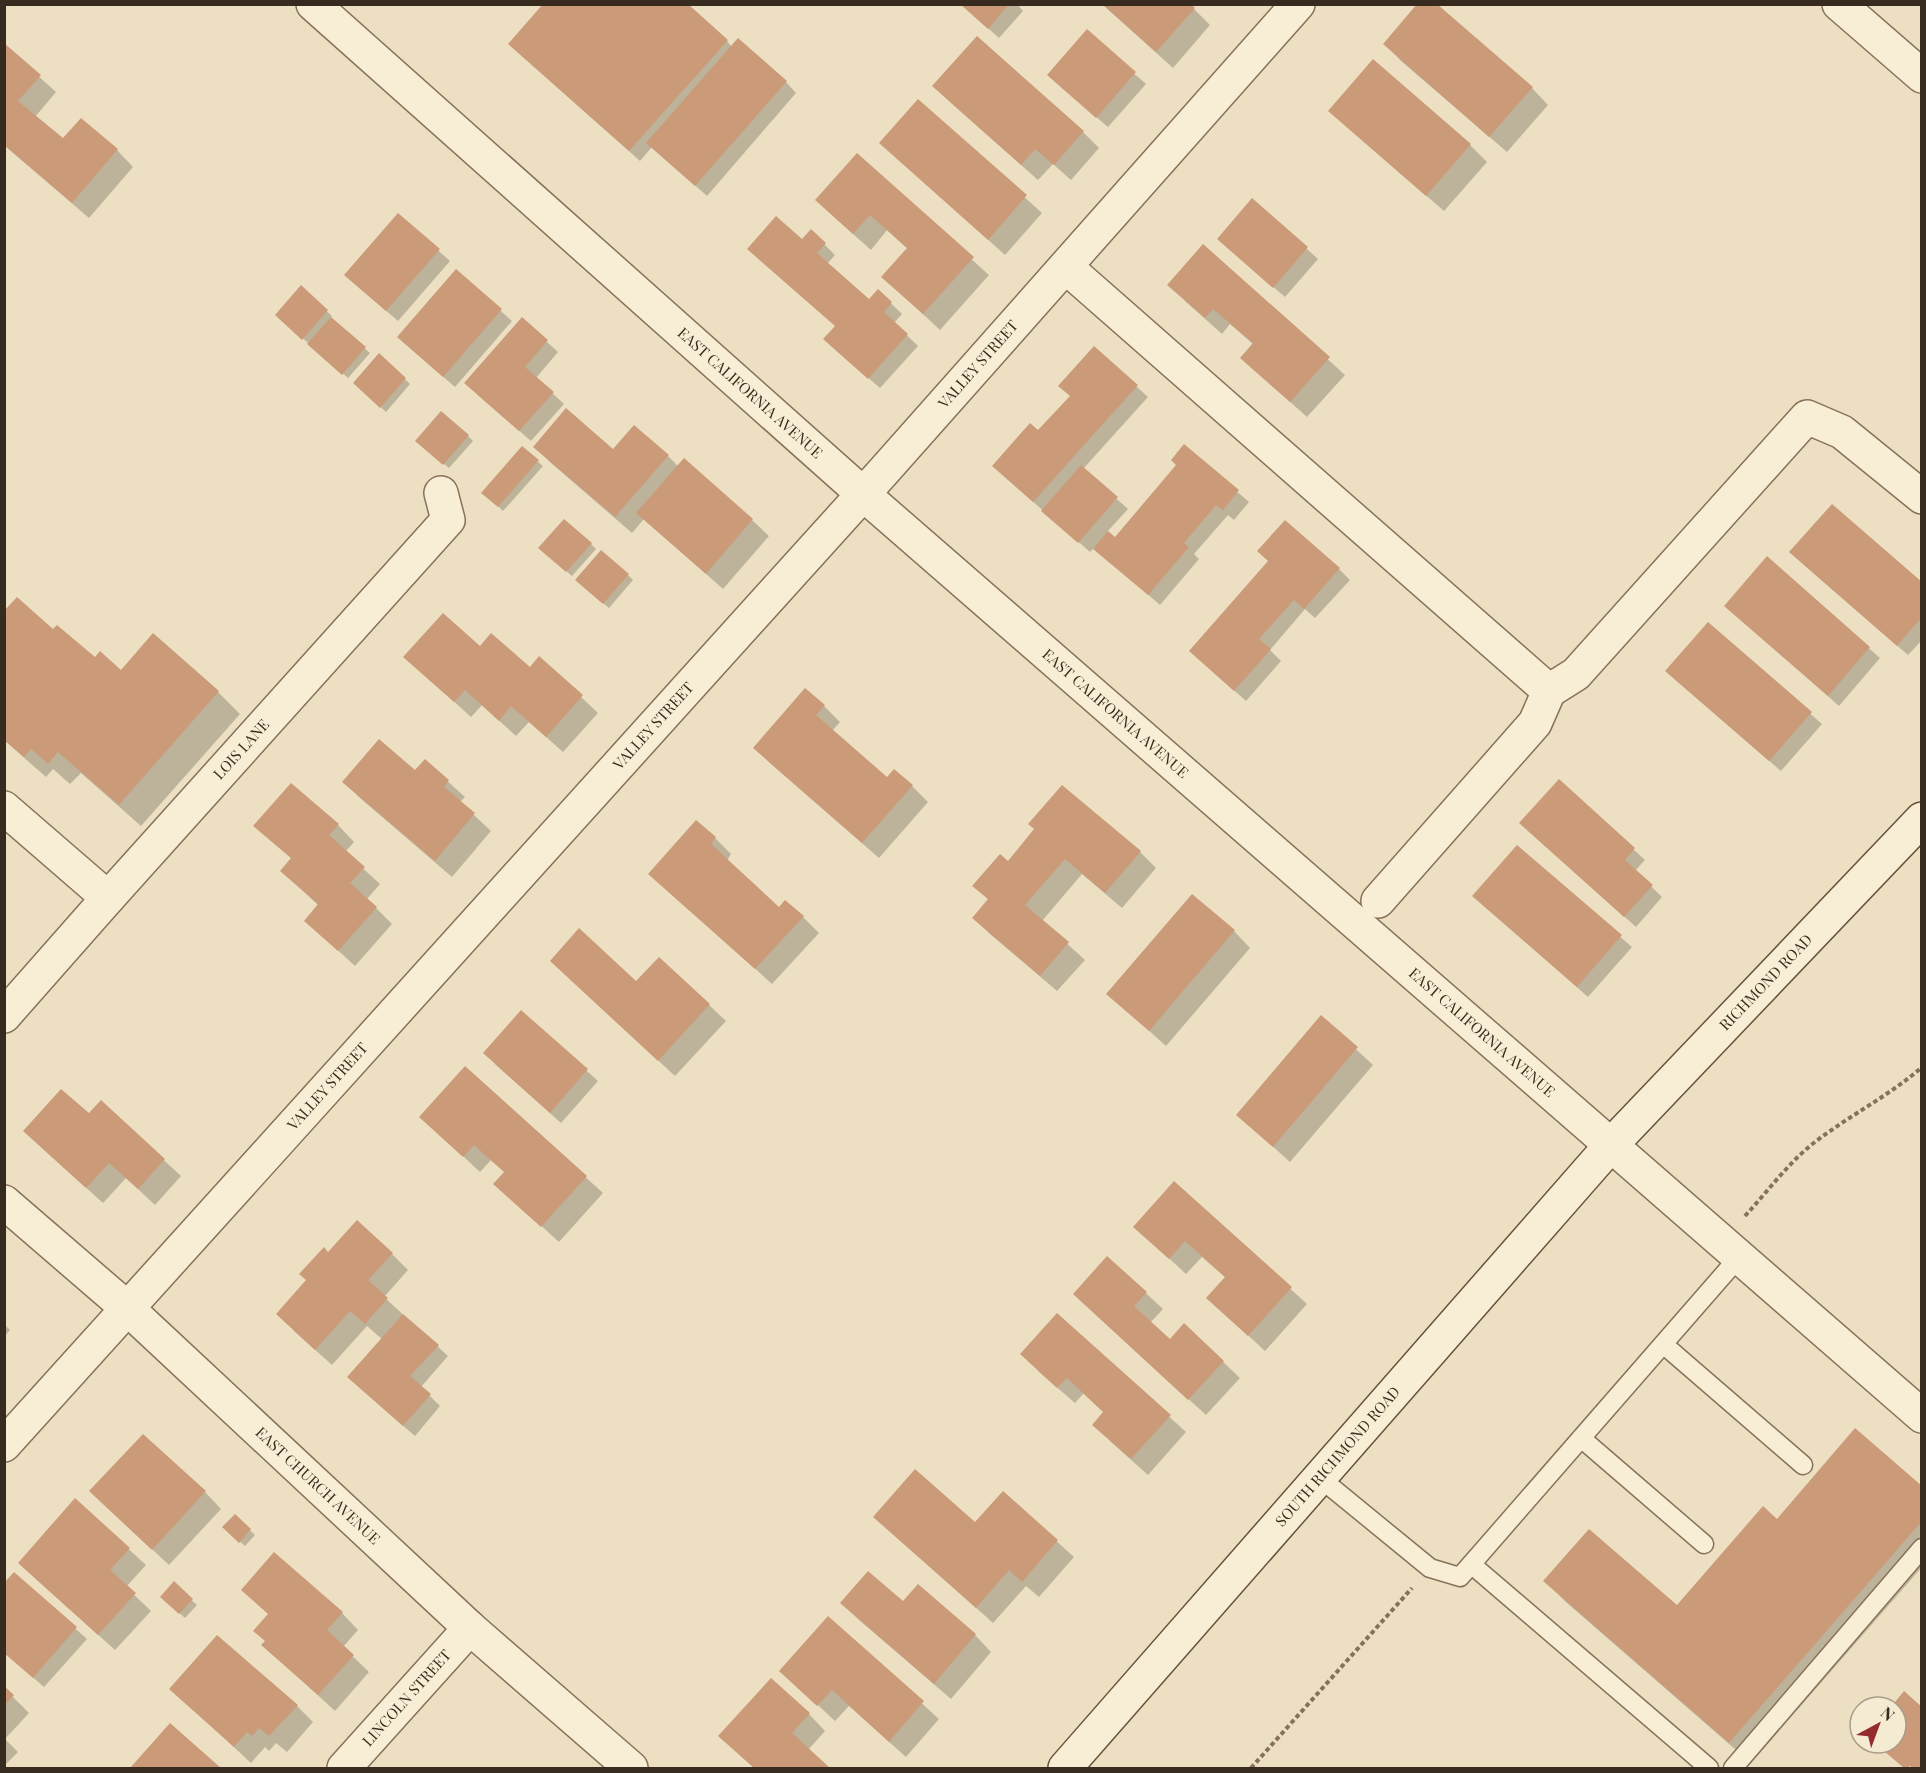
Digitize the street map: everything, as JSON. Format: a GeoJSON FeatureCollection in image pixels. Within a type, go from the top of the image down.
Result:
{"type":"FeatureCollection","features":[{"type":"Feature","properties":{"kind":"street","name":"EAST CALIFORNIA AVENUE"},"geometry":{"type":"LineString","coordinates":[[313,4],[863,494],[1922,1416]]}},
{"type":"Feature","properties":{"kind":"street","name":"VALLEY STREET"},"geometry":{"type":"LineString","coordinates":[[4,1445],[863,494],[1298,4]]}},
{"type":"Feature","properties":{"kind":"street"},"geometry":{"type":"LineString","coordinates":[[1839,4],[1922,76]]}},
{"type":"Feature","properties":{"kind":"street"},"geometry":{"type":"LineString","coordinates":[[1066,267],[1549,691]]}},
{"type":"Feature","properties":{"kind":"street"},"geometry":{"type":"LineString","coordinates":[[1378,901],[1535,723],[1549,691],[1576,674],[1807,417],[1842,432],[1922,497]]}},
{"type":"Feature","properties":{"kind":"street","name":"LOIS LANE"},"geometry":{"type":"LineString","coordinates":[[108,898],[448,520],[441,494]]}},
{"type":"Feature","properties":{"kind":"street"},"geometry":{"type":"LineString","coordinates":[[4,808],[108,898],[4,1016]]}},
{"type":"Feature","properties":{"kind":"street","name":"RICHMOND ROAD"},"geometry":{"type":"LineString","coordinates":[[1611,1145],[1922,819]]}},
{"type":"Feature","properties":{"kind":"street","name":"SOUTH RICHMOND ROAD"},"geometry":{"type":"LineString","coordinates":[[1065,1768],[1611,1145]]}},
{"type":"Feature","properties":{"kind":"street","name":"EAST CHURCH AVENUE"},"geometry":{"type":"LineString","coordinates":[[4,1202],[127,1308],[470,1628],[631,1768]]}},
{"type":"Feature","properties":{"kind":"street","name":"LINCOLN STREET"},"geometry":{"type":"LineString","coordinates":[[344,1768],[470,1628]]}},
{"type":"Feature","properties":{"kind":"lane"},"geometry":{"type":"LineString","coordinates":[[1320,1478],[1430,1568],[1460,1577],[1739,1257]]}},
{"type":"Feature","properties":{"kind":"lane"},"geometry":{"type":"LineString","coordinates":[[1664,1344],[1803,1465]]}},
{"type":"Feature","properties":{"kind":"lane"},"geometry":{"type":"LineString","coordinates":[[1581,1438],[1704,1544]]}},
{"type":"Feature","properties":{"kind":"lane"},"geometry":{"type":"LineString","coordinates":[[1733,1768],[1922,1548]]}},
{"type":"Feature","properties":{"kind":"lane"},"geometry":{"type":"LineString","coordinates":[[1471,1564],[1709,1768]]}},
{"type":"Feature","properties":{"kind":"building"},"geometry":{"type":"Polygon","coordinates":[[[543,4],[688,4],[728,40],[629,151],[508,44],[543,4]]]}},
{"type":"Feature","properties":{"kind":"building"},"geometry":{"type":"Polygon","coordinates":[[[960,4],[1009,4],[988,29],[960,4]]]}},
{"type":"Feature","properties":{"kind":"building"},"geometry":{"type":"Polygon","coordinates":[[[1102,4],[1191,4],[1195,8],[1156,52],[1102,4]]]}},
{"type":"Feature","properties":{"kind":"building"},"geometry":{"type":"Polygon","coordinates":[[[1417,4],[1437,4],[1533,87],[1489,137],[1383,44],[1417,4]]]}},
{"type":"Feature","properties":{"kind":"building"},"geometry":{"type":"Polygon","coordinates":[[[1087,29],[1136,72],[1096,118],[1047,75],[1087,29]]]}},
{"type":"Feature","properties":{"kind":"building"},"geometry":{"type":"Polygon","coordinates":[[[977,36],[1084,131],[1054,165],[1035,149],[1021,165],[932,86],[977,36]]]}},
{"type":"Feature","properties":{"kind":"building"},"geometry":{"type":"Polygon","coordinates":[[[738,38],[787,81],[695,186],[646,143],[738,38]]]}},
{"type":"Feature","properties":{"kind":"building"},"geometry":{"type":"Polygon","coordinates":[[[4,43],[41,75],[18,101],[63,138],[81,118],[118,149],[72,203],[4,145],[4,43]]]}},
{"type":"Feature","properties":{"kind":"building"},"geometry":{"type":"Polygon","coordinates":[[[1373,59],[1471,144],[1426,196],[1328,111],[1373,59]]]}},
{"type":"Feature","properties":{"kind":"building"},"geometry":{"type":"Polygon","coordinates":[[[918,99],[1027,195],[988,240],[879,143],[918,99]]]}},
{"type":"Feature","properties":{"kind":"building"},"geometry":{"type":"Polygon","coordinates":[[[857,153],[974,257],[923,314],[881,277],[907,248],[870,215],[853,234],[815,200],[857,153]]]}},
{"type":"Feature","properties":{"kind":"building"},"geometry":{"type":"Polygon","coordinates":[[[1252,198],[1308,247],[1273,288],[1217,239],[1252,198]]]}},
{"type":"Feature","properties":{"kind":"building"},"geometry":{"type":"Polygon","coordinates":[[[398,213],[440,249],[386,311],[344,275],[398,213]]]}},
{"type":"Feature","properties":{"kind":"building"},"geometry":{"type":"Polygon","coordinates":[[[776,216],[802,239],[811,229],[826,243],[817,253],[869,299],[878,289],[892,302],[884,312],[908,334],[868,379],[823,339],[835,326],[747,249],[776,216]]]}},
{"type":"Feature","properties":{"kind":"building"},"geometry":{"type":"Polygon","coordinates":[[[1203,244],[1330,357],[1290,402],[1240,358],[1253,343],[1213,309],[1205,318],[1167,285],[1203,244]]]}},
{"type":"Feature","properties":{"kind":"building"},"geometry":{"type":"Polygon","coordinates":[[[456,269],[502,309],[443,377],[397,337],[456,269]]]}},
{"type":"Feature","properties":{"kind":"building"},"geometry":{"type":"Polygon","coordinates":[[[301,285],[328,310],[302,340],[275,315],[301,285]]]}},
{"type":"Feature","properties":{"kind":"building"},"geometry":{"type":"Polygon","coordinates":[[[331,317],[366,347],[342,375],[307,344],[331,317]]]}},
{"type":"Feature","properties":{"kind":"building"},"geometry":{"type":"Polygon","coordinates":[[[522,317],[548,340],[525,367],[554,392],[519,431],[464,383],[522,317]]]}},
{"type":"Feature","properties":{"kind":"building"},"geometry":{"type":"Polygon","coordinates":[[[1094,346],[1138,385],[1033,502],[992,466],[1030,423],[1038,430],[1070,396],[1058,386],[1094,346]]]}},
{"type":"Feature","properties":{"kind":"building"},"geometry":{"type":"Polygon","coordinates":[[[379,353],[406,378],[380,408],[353,383],[379,353]]]}},
{"type":"Feature","properties":{"kind":"building"},"geometry":{"type":"Polygon","coordinates":[[[566,408],[613,449],[634,425],[669,455],[615,517],[533,447],[566,408]]]}},
{"type":"Feature","properties":{"kind":"building"},"geometry":{"type":"Polygon","coordinates":[[[441,411],[469,435],[443,465],[415,441],[441,411]]]}},
{"type":"Feature","properties":{"kind":"building"},"geometry":{"type":"Polygon","coordinates":[[[1184,444],[1239,490],[1223,510],[1216,505],[1184,543],[1189,547],[1148,595],[1093,549],[1108,531],[1115,537],[1176,465],[1171,460],[1184,444]]]}},
{"type":"Feature","properties":{"kind":"building"},"geometry":{"type":"Polygon","coordinates":[[[522,446],[539,460],[498,507],[481,493],[522,446]]]}},
{"type":"Feature","properties":{"kind":"building"},"geometry":{"type":"Polygon","coordinates":[[[684,458],[753,519],[706,574],[636,513],[684,458]]]}},
{"type":"Feature","properties":{"kind":"building"},"geometry":{"type":"Polygon","coordinates":[[[1081,465],[1118,497],[1078,543],[1041,511],[1081,465]]]}},
{"type":"Feature","properties":{"kind":"building"},"geometry":{"type":"Polygon","coordinates":[[[1832,504],[1922,582],[1922,617],[1897,646],[1789,552],[1832,504]]]}},
{"type":"Feature","properties":{"kind":"building"},"geometry":{"type":"Polygon","coordinates":[[[564,519],[592,543],[566,572],[538,548],[564,519]]]}},
{"type":"Feature","properties":{"kind":"building"},"geometry":{"type":"Polygon","coordinates":[[[1285,520],[1340,568],[1304,609],[1294,600],[1259,639],[1271,649],[1234,691],[1189,651],[1268,561],[1257,551],[1285,520]]]}},
{"type":"Feature","properties":{"kind":"building"},"geometry":{"type":"Polygon","coordinates":[[[601,550],[629,574],[603,604],[575,580],[601,550]]]}},
{"type":"Feature","properties":{"kind":"building"},"geometry":{"type":"Polygon","coordinates":[[[1767,556],[1870,647],[1828,696],[1724,606],[1767,556]]]}},
{"type":"Feature","properties":{"kind":"building"},"geometry":{"type":"Polygon","coordinates":[[[17,597],[53,629],[57,625],[95,657],[100,651],[121,670],[153,633],[219,691],[119,805],[58,752],[48,764],[31,749],[24,757],[4,740],[4,611],[17,597]]]}},
{"type":"Feature","properties":{"kind":"building"},"geometry":{"type":"Polygon","coordinates":[[[443,613],[480,646],[491,633],[530,667],[539,656],[583,695],[546,737],[511,706],[499,721],[465,690],[454,702],[403,657],[443,613]]]}},
{"type":"Feature","properties":{"kind":"building"},"geometry":{"type":"Polygon","coordinates":[[[1708,622],[1812,712],[1769,761],[1665,671],[1708,622]]]}},
{"type":"Feature","properties":{"kind":"building"},"geometry":{"type":"Polygon","coordinates":[[[805,688],[825,705],[816,715],[887,777],[894,769],[913,785],[862,843],[753,748],[805,688]]]}},
{"type":"Feature","properties":{"kind":"building"},"geometry":{"type":"Polygon","coordinates":[[[379,739],[415,770],[425,759],[449,780],[444,787],[475,813],[435,861],[342,782],[379,739]]]}},
{"type":"Feature","properties":{"kind":"building"},"geometry":{"type":"Polygon","coordinates":[[[1559,779],[1635,848],[1625,860],[1653,885],[1624,917],[1519,823],[1559,779]]]}},
{"type":"Feature","properties":{"kind":"building"},"geometry":{"type":"Polygon","coordinates":[[[291,783],[339,824],[329,835],[365,867],[350,883],[377,907],[338,951],[304,921],[318,904],[280,871],[291,858],[253,826],[291,783]]]}},
{"type":"Feature","properties":{"kind":"building"},"geometry":{"type":"Polygon","coordinates":[[[1062,785],[1141,851],[1105,893],[1065,859],[1025,905],[1069,942],[1040,976],[972,918],[988,899],[972,886],[1000,854],[1008,861],[1034,829],[1028,824],[1062,785]]]}},
{"type":"Feature","properties":{"kind":"building"},"geometry":{"type":"Polygon","coordinates":[[[696,820],[716,837],[711,844],[779,907],[785,900],[804,916],[755,969],[648,874],[696,820]]]}},
{"type":"Feature","properties":{"kind":"building"},"geometry":{"type":"Polygon","coordinates":[[[1517,845],[1622,935],[1577,987],[1472,896],[1517,845]]]}},
{"type":"Feature","properties":{"kind":"building"},"geometry":{"type":"Polygon","coordinates":[[[1192,894],[1235,930],[1149,1031],[1106,994],[1192,894]]]}},
{"type":"Feature","properties":{"kind":"building"},"geometry":{"type":"Polygon","coordinates":[[[579,928],[636,981],[659,957],[710,1004],[658,1061],[550,961],[579,928]]]}},
{"type":"Feature","properties":{"kind":"building"},"geometry":{"type":"Polygon","coordinates":[[[521,1010],[588,1069],[550,1113],[483,1053],[521,1010]]]}},
{"type":"Feature","properties":{"kind":"building"},"geometry":{"type":"Polygon","coordinates":[[[1321,1015],[1358,1047],[1273,1147],[1236,1115],[1321,1015]]]}},
{"type":"Feature","properties":{"kind":"building"},"geometry":{"type":"Polygon","coordinates":[[[465,1066],[587,1176],[541,1227],[493,1184],[504,1172],[474,1145],[463,1157],[419,1117],[465,1066]]]}},
{"type":"Feature","properties":{"kind":"building"},"geometry":{"type":"Polygon","coordinates":[[[61,1089],[89,1113],[101,1100],[165,1159],[138,1189],[109,1163],[86,1188],[23,1131],[61,1089]]]}},
{"type":"Feature","properties":{"kind":"building"},"geometry":{"type":"Polygon","coordinates":[[[1174,1181],[1292,1287],[1248,1336],[1206,1298],[1225,1277],[1185,1241],[1169,1259],[1133,1227],[1174,1181]]]}},
{"type":"Feature","properties":{"kind":"building"},"geometry":{"type":"Polygon","coordinates":[[[357,1220],[393,1253],[368,1280],[388,1298],[365,1324],[350,1311],[315,1350],[276,1314],[306,1280],[299,1274],[324,1247],[328,1252],[357,1220]]]}},
{"type":"Feature","properties":{"kind":"building"},"geometry":{"type":"Polygon","coordinates":[[[1107,1256],[1147,1292],[1134,1306],[1170,1339],[1184,1323],[1224,1361],[1188,1400],[1073,1294],[1107,1256]]]}},
{"type":"Feature","properties":{"kind":"building"},"geometry":{"type":"Polygon","coordinates":[[[1057,1313],[1171,1415],[1131,1459],[1092,1425],[1103,1412],[1067,1378],[1057,1388],[1020,1354],[1057,1313]]]}},
{"type":"Feature","properties":{"kind":"building"},"geometry":{"type":"Polygon","coordinates":[[[403,1314],[439,1345],[410,1376],[431,1394],[403,1426],[347,1377],[403,1314]]]}},
{"type":"Feature","properties":{"kind":"building"},"geometry":{"type":"Polygon","coordinates":[[[1855,1428],[1922,1486],[1922,1521],[1729,1743],[1543,1581],[1589,1529],[1677,1605],[1763,1506],[1777,1519],[1855,1428]]]}},
{"type":"Feature","properties":{"kind":"building"},"geometry":{"type":"Polygon","coordinates":[[[143,1434],[206,1491],[152,1550],[89,1491],[143,1434]]]}},
{"type":"Feature","properties":{"kind":"building"},"geometry":{"type":"Polygon","coordinates":[[[915,1469],[975,1522],[1003,1491],[1058,1540],[1022,1582],[1009,1570],[976,1608],[873,1517],[915,1469]]]}},
{"type":"Feature","properties":{"kind":"building"},"geometry":{"type":"Polygon","coordinates":[[[75,1498],[130,1548],[110,1570],[136,1593],[98,1635],[18,1563],[75,1498]]]}},
{"type":"Feature","properties":{"kind":"building"},"geometry":{"type":"Polygon","coordinates":[[[235,1514],[251,1529],[239,1543],[222,1527],[235,1514]]]}},
{"type":"Feature","properties":{"kind":"building"},"geometry":{"type":"Polygon","coordinates":[[[274,1552],[343,1612],[327,1630],[354,1655],[318,1695],[261,1645],[265,1641],[253,1631],[268,1614],[241,1590],[274,1552]]]}},
{"type":"Feature","properties":{"kind":"building"},"geometry":{"type":"Polygon","coordinates":[[[868,1571],[903,1601],[918,1584],[976,1634],[934,1684],[840,1603],[868,1571]]]}},
{"type":"Feature","properties":{"kind":"building"},"geometry":{"type":"Polygon","coordinates":[[[14,1572],[77,1627],[33,1678],[4,1653],[4,1583],[14,1572]]]}},
{"type":"Feature","properties":{"kind":"building"},"geometry":{"type":"Polygon","coordinates":[[[174,1581],[193,1599],[179,1614],[160,1597],[174,1581]]]}},
{"type":"Feature","properties":{"kind":"building"},"geometry":{"type":"Polygon","coordinates":[[[828,1616],[924,1701],[889,1742],[832,1690],[817,1706],[779,1671],[828,1616]]]}},
{"type":"Feature","properties":{"kind":"building"},"geometry":{"type":"Polygon","coordinates":[[[217,1635],[298,1705],[269,1736],[259,1728],[252,1736],[247,1732],[234,1747],[169,1689],[217,1635]]]}},
{"type":"Feature","properties":{"kind":"building"},"geometry":{"type":"Polygon","coordinates":[[[771,1678],[810,1713],[792,1733],[830,1768],[754,1768],[718,1736],[771,1678]]]}},
{"type":"Feature","properties":{"kind":"building"},"geometry":{"type":"Polygon","coordinates":[[[4,1686],[14,1695],[4,1706],[4,1686]]]}},
{"type":"Feature","properties":{"kind":"building"},"geometry":{"type":"Polygon","coordinates":[[[1904,1691],[1922,1707],[1922,1768],[1910,1766],[1904,1768],[1889,1755],[1908,1755],[1908,1695],[1901,1695],[1904,1691]]]}},
{"type":"Feature","properties":{"kind":"building"},"geometry":{"type":"Polygon","coordinates":[[[170,1723],[221,1768],[130,1768],[170,1723]]]}}]}
